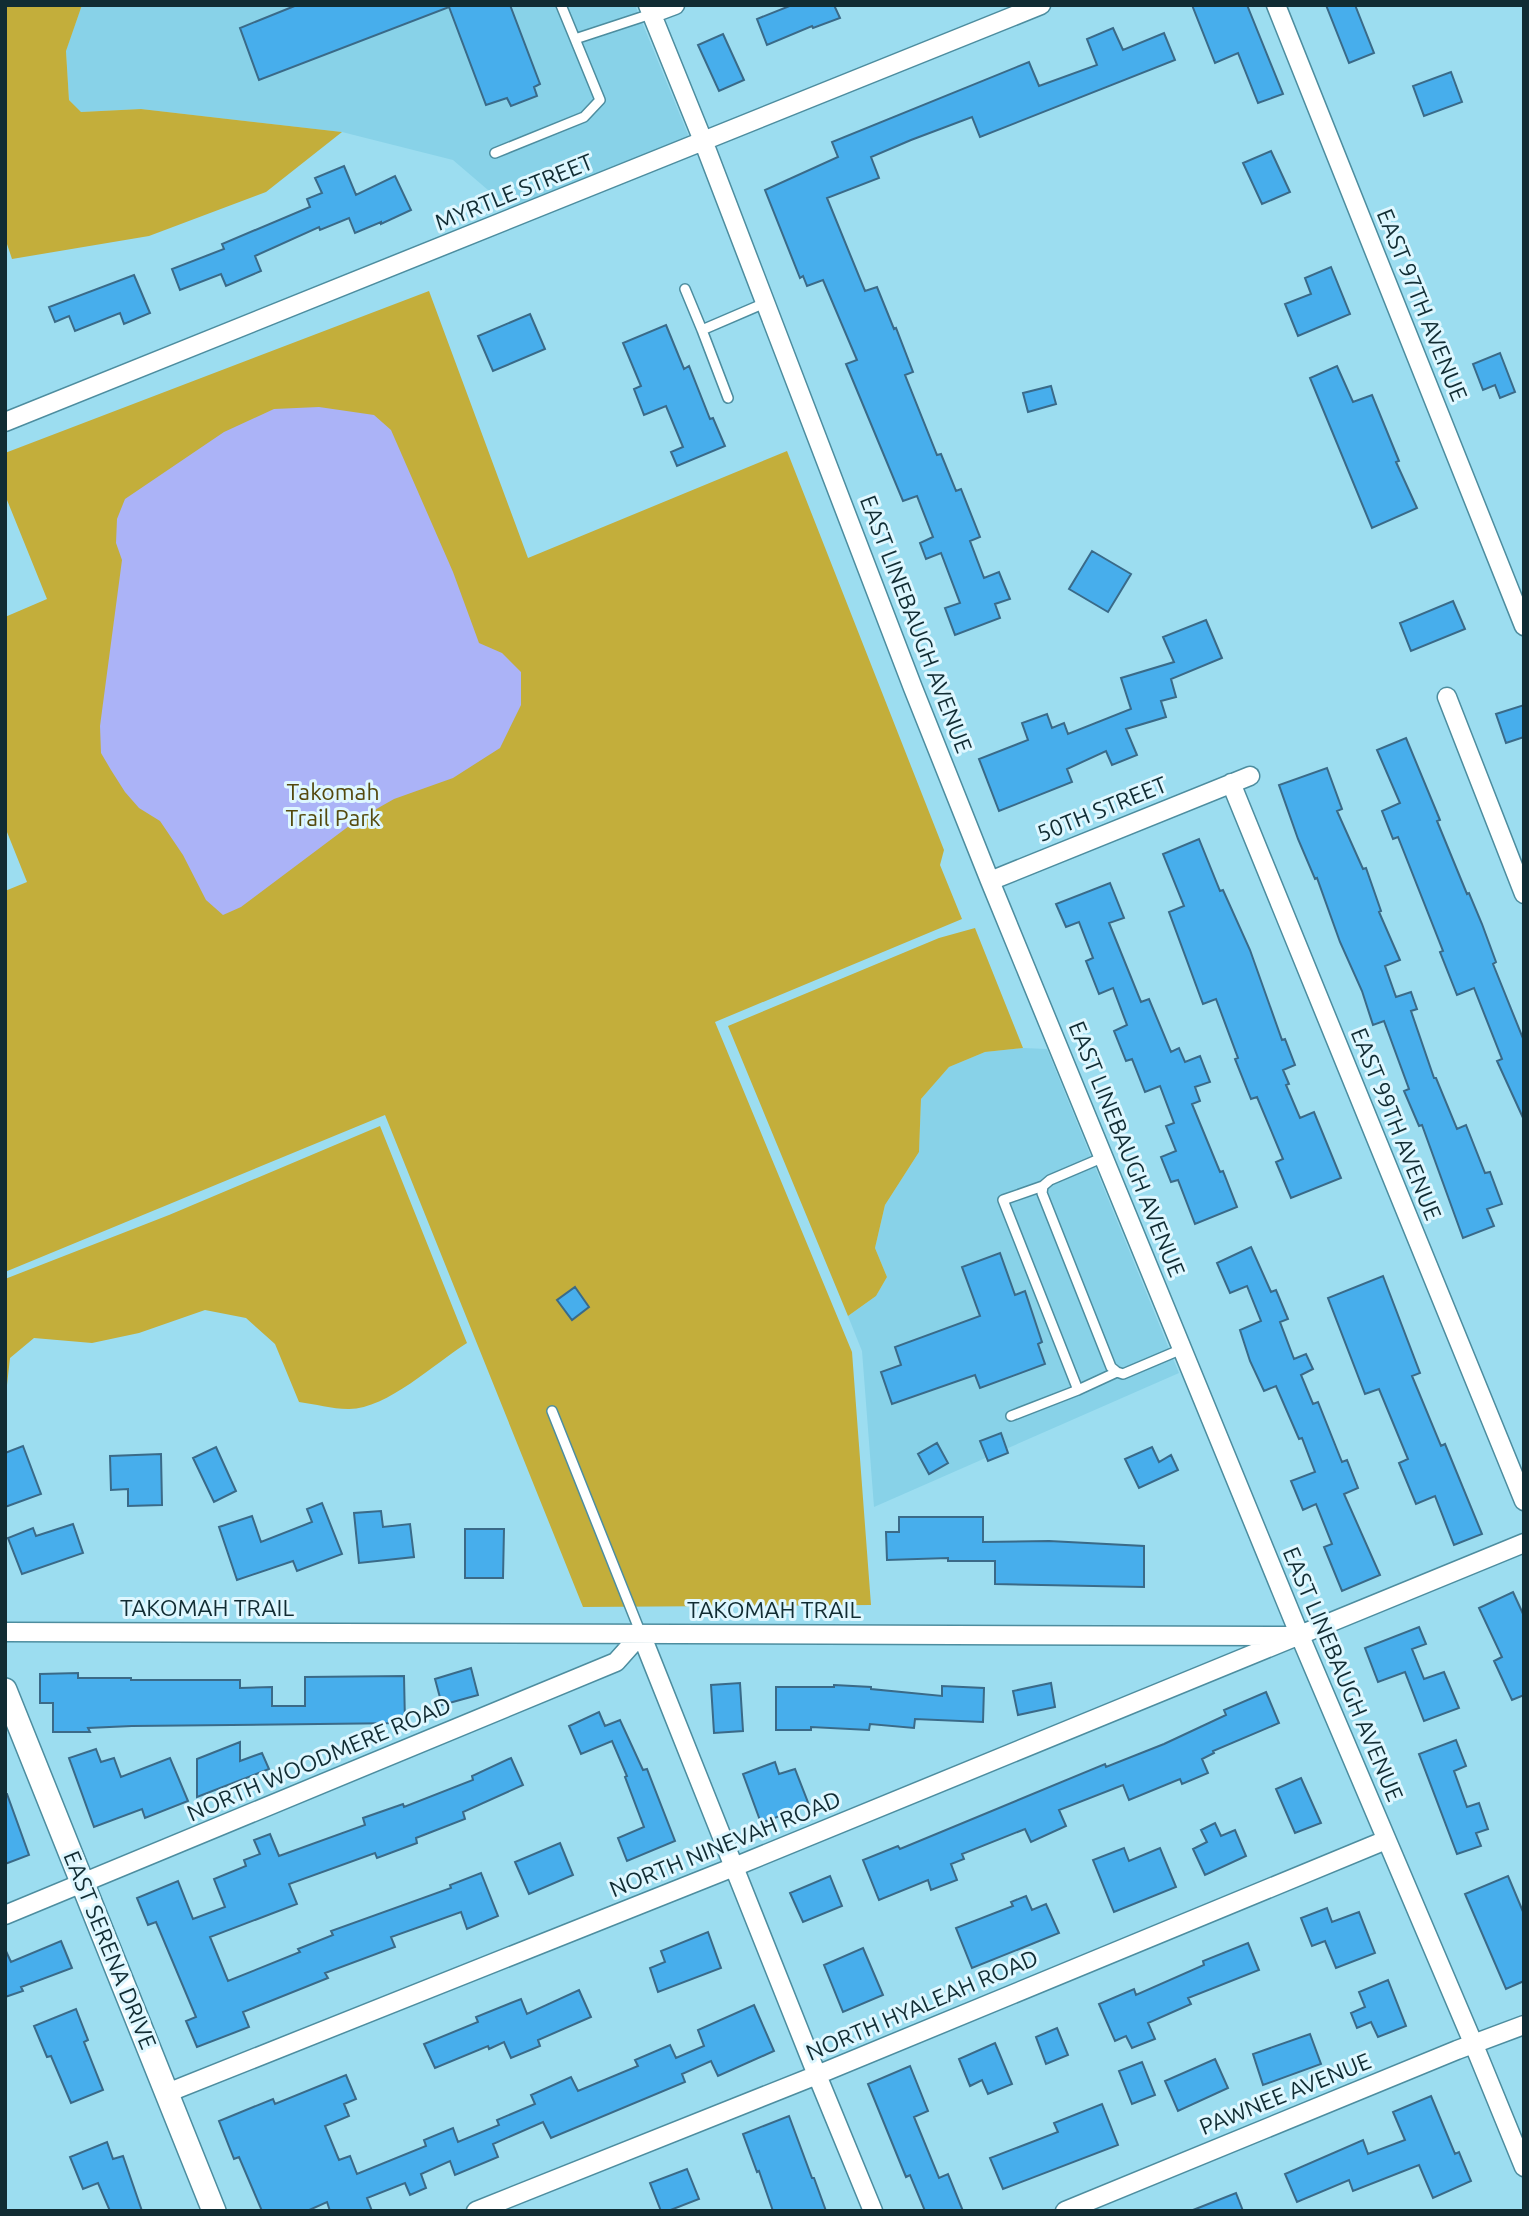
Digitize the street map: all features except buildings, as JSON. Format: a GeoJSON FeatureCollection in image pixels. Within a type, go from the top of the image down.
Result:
{"type":"FeatureCollection","features":[{"type":"Feature","properties":{"kind":"street"},"geometry":{"type":"LineString","coordinates":[[650,10],[675,5]]}},
{"type":"Feature","properties":{"kind":"street","name":"MYRTLE STREET"},"geometry":{"type":"LineString","coordinates":[[5,422],[1041,5]]}},
{"type":"Feature","properties":{"kind":"street","name":"EAST 97TH AVENUE"},"geometry":{"type":"LineString","coordinates":[[1276,5],[1523,625]]}},
{"type":"Feature","properties":{"kind":"street","name":"EAST LINEBAUGH AVENUE"},"geometry":{"type":"LineString","coordinates":[[650,10],[704,142],[990,881],[1300,1636],[1524,2167]]}},
{"type":"Feature","properties":{"kind":"street"},"geometry":{"type":"LineString","coordinates":[[1447,696],[1524,894]]}},
{"type":"Feature","properties":{"kind":"street"},"geometry":{"type":"LineString","coordinates":[[1231,783],[1250,776]]}},
{"type":"Feature","properties":{"kind":"street","name":"50TH STREET"},"geometry":{"type":"LineString","coordinates":[[990,881],[1231,783]]}},
{"type":"Feature","properties":{"kind":"street","name":"EAST 99TH AVENUE"},"geometry":{"type":"LineString","coordinates":[[1231,783],[1524,1501]]}},
{"type":"Feature","properties":{"kind":"street","name":"TAKOMAH TRAIL"},"geometry":{"type":"LineString","coordinates":[[5,1632],[1300,1636],[1524,1543]]}},
{"type":"Feature","properties":{"kind":"street"},"geometry":{"type":"LineString","coordinates":[[641,1634],[873,2211]]}},
{"type":"Feature","properties":{"kind":"street","name":"NORTH WOODMERE ROAD"},"geometry":{"type":"LineString","coordinates":[[5,1916],[616,1662],[641,1634]]}},
{"type":"Feature","properties":{"kind":"street","name":"NORTH NINEVAH ROAD"},"geometry":{"type":"LineString","coordinates":[[167,2094],[1300,1636]]}},
{"type":"Feature","properties":{"kind":"street","name":"EAST SERENA DRIVE"},"geometry":{"type":"LineString","coordinates":[[5,1690],[214,2211]]}},
{"type":"Feature","properties":{"kind":"street","name":"NORTH HYALEAH ROAD"},"geometry":{"type":"LineString","coordinates":[[476,2211],[817,2075],[1386,1840]]}},
{"type":"Feature","properties":{"kind":"street","name":"PAWNEE AVENUE"},"geometry":{"type":"LineString","coordinates":[[1065,2211],[1524,2025]]}},
{"type":"Feature","properties":{"kind":"lane"},"geometry":{"type":"LineString","coordinates":[[495,153],[584,117],[600,100],[561,5]]}},
{"type":"Feature","properties":{"kind":"lane"},"geometry":{"type":"LineString","coordinates":[[575,39],[650,10]]}},
{"type":"Feature","properties":{"kind":"lane"},"geometry":{"type":"LineString","coordinates":[[685,289],[728,398]]}},
{"type":"Feature","properties":{"kind":"lane"},"geometry":{"type":"LineString","coordinates":[[702,330],[765,303]]}},
{"type":"Feature","properties":{"kind":"lane"},"geometry":{"type":"LineString","coordinates":[[1077,1390],[1003,1200],[1043,1186],[1050,1180],[1104,1157]]}},
{"type":"Feature","properties":{"kind":"lane"},"geometry":{"type":"LineString","coordinates":[[1043,1186],[1042,1194],[1111,1367],[1123,1374],[1182,1349]]}},
{"type":"Feature","properties":{"kind":"lane"},"geometry":{"type":"LineString","coordinates":[[1011,1416],[1117,1372]]}},
{"type":"Feature","properties":{"kind":"lane"},"geometry":{"type":"LineString","coordinates":[[552,1412],[641,1634]]}},
{"type":"Feature","properties":{"kind":"shaded area"},"geometry":{"type":"Polygon","coordinates":[[[82,5],[635,5],[689,137],[509,208],[453,160],[342,132],[141,109],[80,112],[69,100],[66,50],[82,5]]]}},
{"type":"Feature","properties":{"kind":"shaded area"},"geometry":{"type":"Polygon","coordinates":[[[319,407],[374,415],[391,430],[453,572],[479,643],[502,653],[521,672],[521,705],[500,748],[453,778],[394,799],[357,820],[241,907],[223,915],[206,900],[183,855],[160,821],[139,808],[125,792],[101,753],[100,726],[122,560],[116,543],[117,519],[125,499],[224,432],[274,409],[319,407]]]}},
{"type":"Feature","properties":{"kind":"shaded area"},"geometry":{"type":"Polygon","coordinates":[[[1023,1048],[1047,1049],[1179,1373],[874,1507],[862,1351],[848,1316],[876,1296],[887,1277],[875,1248],[885,1205],[919,1152],[921,1099],[949,1067],[985,1052],[1023,1048]]]}},
{"type":"Feature","properties":{"kind":"green space"},"geometry":{"type":"Polygon","coordinates":[[[5,5],[82,5],[66,51],[69,100],[81,112],[141,109],[342,132],[266,192],[149,236],[12,259],[5,238],[5,5]]]}},
{"type":"Feature","properties":{"kind":"green space","name":"Takomah Trail Park"},"geometry":{"type":"Polygon","coordinates":[[[429,291],[528,558],[787,451],[944,850],[940,865],[962,919],[715,1022],[852,1352],[871,1605],[583,1607],[385,1115],[5,1272],[5,891],[27,882],[5,827],[5,617],[47,599],[5,495],[5,453],[429,291]]]}},
{"type":"Feature","properties":{"kind":"green space"},"geometry":{"type":"Polygon","coordinates":[[[975,928],[1023,1048],[985,1052],[949,1067],[921,1099],[919,1152],[885,1205],[875,1248],[887,1277],[876,1296],[848,1316],[728,1026],[939,938],[975,928]]]}},
{"type":"Feature","properties":{"kind":"green space"},"geometry":{"type":"Polygon","coordinates":[[[380,1126],[467,1343],[410,1384],[378,1402],[363,1407],[336,1408],[299,1402],[275,1344],[246,1318],[205,1310],[139,1333],[92,1343],[34,1338],[10,1358],[5,1403],[5,1279],[169,1215],[380,1126]]]}}]}
